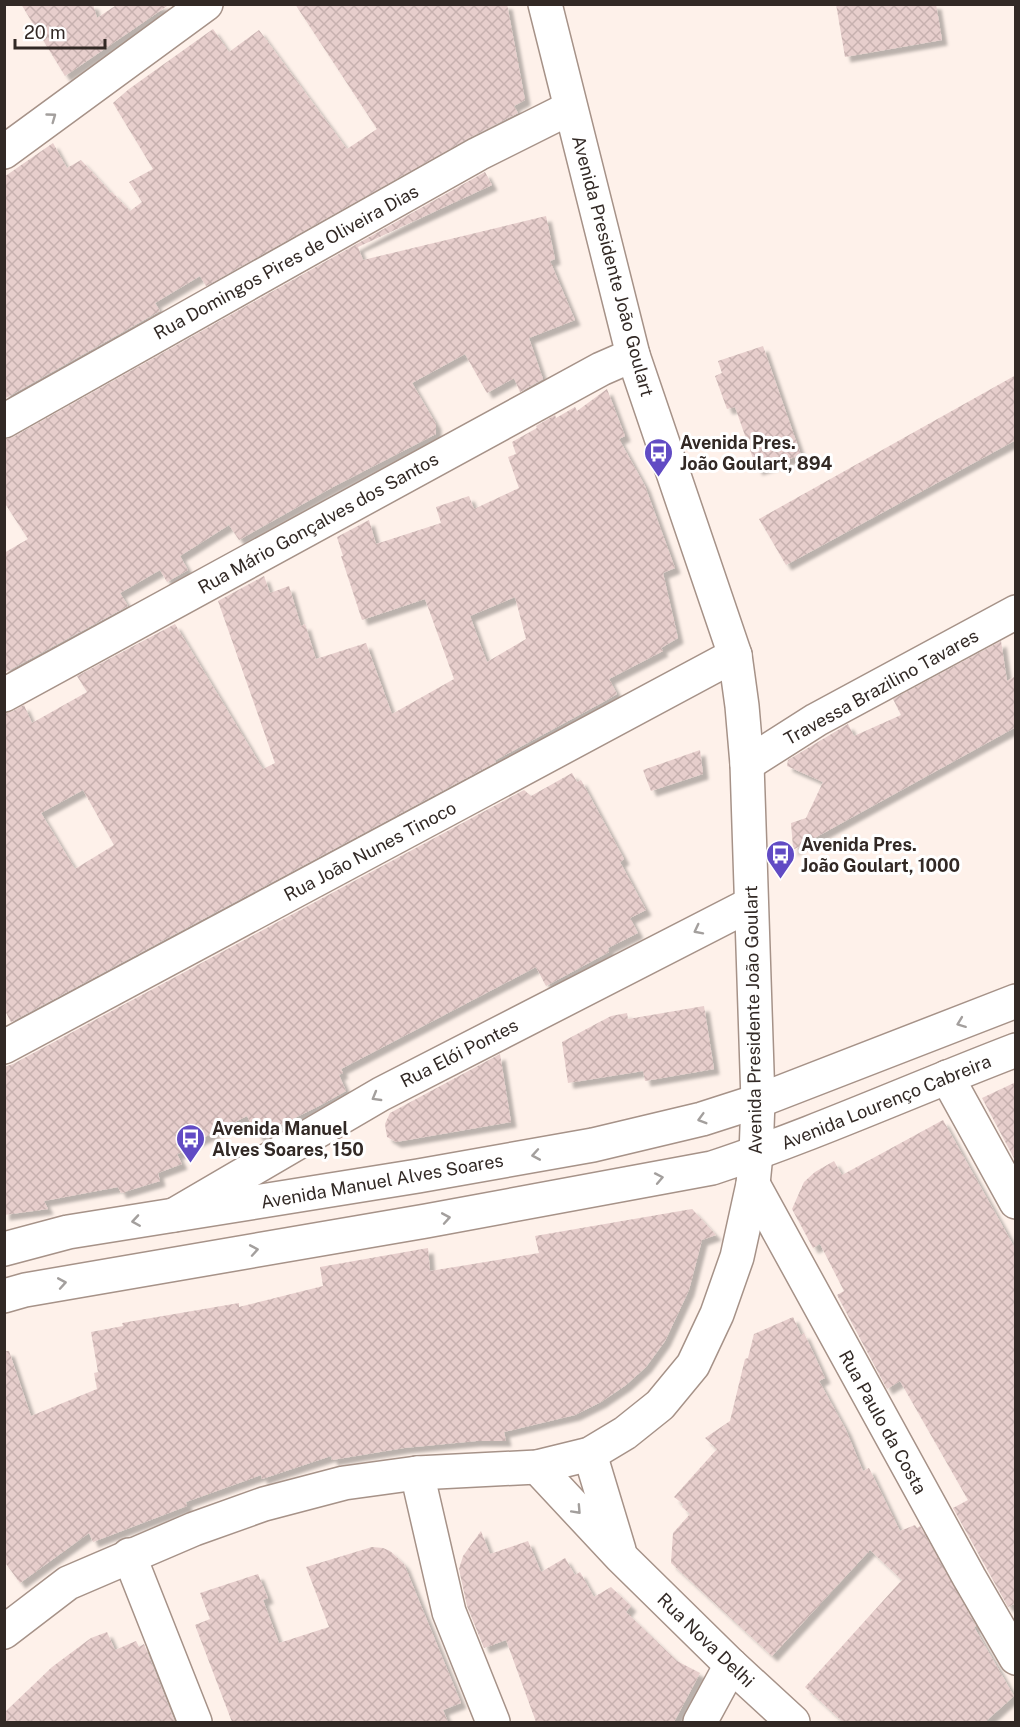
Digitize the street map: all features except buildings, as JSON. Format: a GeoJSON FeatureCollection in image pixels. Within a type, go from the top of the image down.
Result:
{"type":"FeatureCollection","features":[{"type":"Feature","properties":{"kind":"street"},"geometry":{"type":"LineString","coordinates":[[4,152],[206,4]]}},
{"type":"Feature","properties":{"kind":"street","name":"Avenida Presidente João Goulart"},"geometry":{"type":"LineString","coordinates":[[4,1632],[68,1582],[194,1529],[264,1504],[344,1483],[417,1473],[537,1467],[590,1454],[625,1433],[660,1405],[693,1365],[717,1314],[734,1266],[755,1169],[758,1101],[747,764],[735,655],[633,355],[545,4]]}},
{"type":"Feature","properties":{"kind":"street","name":"Rua Domingos Pires de Oliveira Dias"},"geometry":{"type":"LineString","coordinates":[[4,421],[447,172],[570,108]]}},
{"type":"Feature","properties":{"kind":"street","name":"Rua Mário Gonçalves dos Santos"},"geometry":{"type":"LineString","coordinates":[[4,695],[601,369],[633,355]]}},
{"type":"Feature","properties":{"kind":"street","name":"Travessa Brazilino Tavares"},"geometry":{"type":"LineString","coordinates":[[747,764],[816,720],[1016,612]]}},
{"type":"Feature","properties":{"kind":"street","name":"Rua João Nunes Tinoco"},"geometry":{"type":"LineString","coordinates":[[4,1047],[735,655]]}},
{"type":"Feature","properties":{"kind":"street","name":"Rua Elói Pontes"},"geometry":{"type":"LineString","coordinates":[[174,1215],[381,1094],[751,904]]}},
{"type":"Feature","properties":{"kind":"street"},"geometry":{"type":"LineString","coordinates":[[758,1101],[1016,1001]]}},
{"type":"Feature","properties":{"kind":"street","name":"Avenida Lourenço Cabreira"},"geometry":{"type":"LineString","coordinates":[[755,1169],[832,1125],[1016,1050]]}},
{"type":"Feature","properties":{"kind":"street"},"geometry":{"type":"LineString","coordinates":[[947,1077],[1016,1202]]}},
{"type":"Feature","properties":{"kind":"street","name":"Avenida Manuel Alves Soares"},"geometry":{"type":"LineString","coordinates":[[4,1249],[68,1232],[418,1176],[593,1145],[702,1119],[758,1101]]}},
{"type":"Feature","properties":{"kind":"street"},"geometry":{"type":"LineString","coordinates":[[4,1296],[25,1290],[602,1190],[712,1168],[755,1169]]}},
{"type":"Feature","properties":{"kind":"street","name":"Rua Paulo da Costa"},"geometry":{"type":"LineString","coordinates":[[755,1169],[969,1577],[1016,1659]]}},
{"type":"Feature","properties":{"kind":"street","name":"Rua Nova Delhi"},"geometry":{"type":"LineString","coordinates":[[590,1454],[621,1557]]}},
{"type":"Feature","properties":{"kind":"street","name":"Rua Nova Delhi"},"geometry":{"type":"LineString","coordinates":[[537,1467],[621,1557],[793,1722]]}},
{"type":"Feature","properties":{"kind":"street"},"geometry":{"type":"LineString","coordinates":[[417,1473],[449,1612],[493,1722]]}},
{"type":"Feature","properties":{"kind":"street"},"geometry":{"type":"LineString","coordinates":[[129,1555],[195,1722]]}},
{"type":"Feature","properties":{"kind":"street"},"geometry":{"type":"LineString","coordinates":[[700,1722],[731,1665]]}},
{"type":"Feature","properties":{"kind":"place","name":"Avenida Pres. João Goulart, 894"},"geometry":{"type":"Point","coordinates":[659,478]}},
{"type":"Feature","properties":{"kind":"place","name":"Avenida Pres. João Goulart, 1000"},"geometry":{"type":"Point","coordinates":[780,880]}},
{"type":"Feature","properties":{"kind":"place","name":"Avenida Manuel Alves Soares, 150"},"geometry":{"type":"Point","coordinates":[191,1164]}}]}
